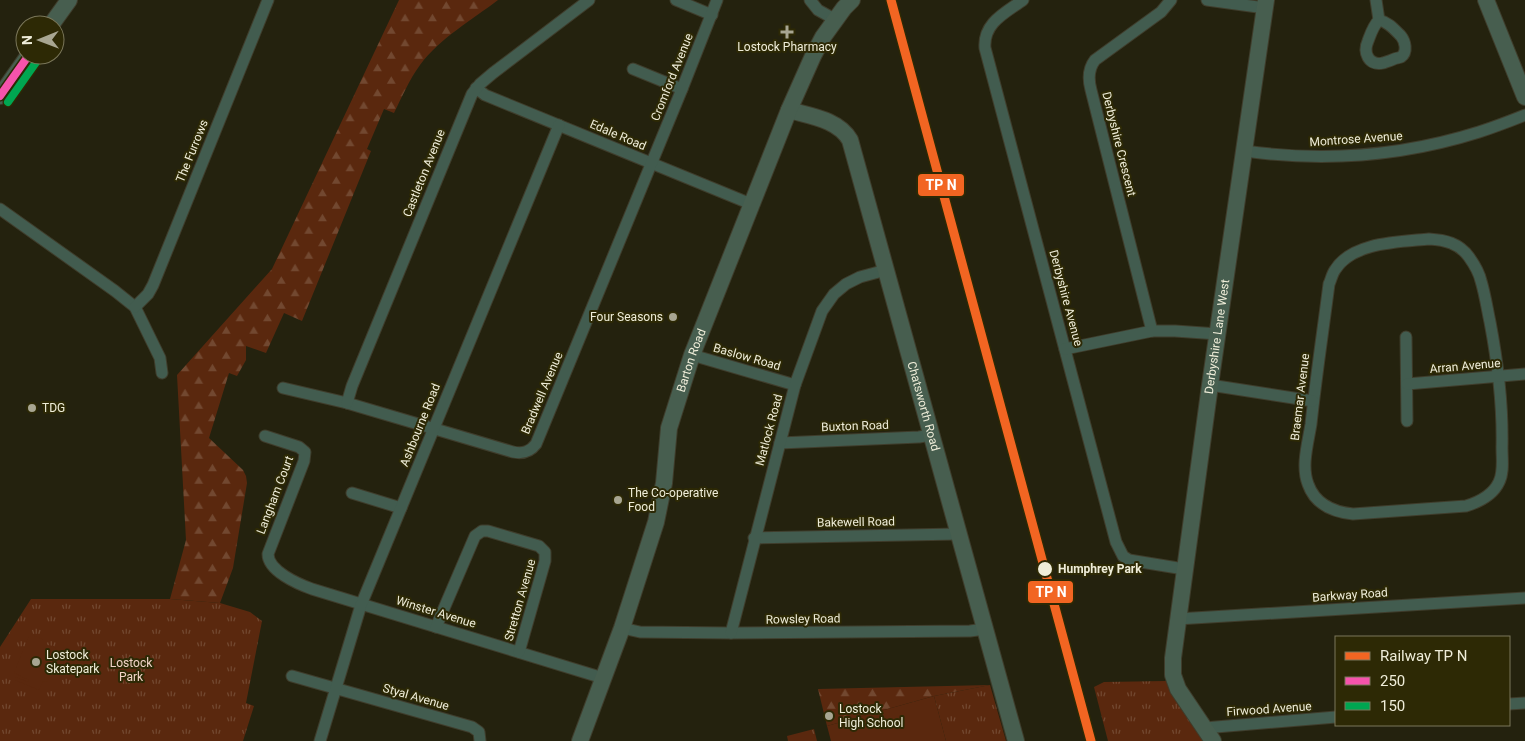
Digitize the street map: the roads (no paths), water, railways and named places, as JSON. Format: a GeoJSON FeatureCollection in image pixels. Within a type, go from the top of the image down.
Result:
{"type":"FeatureCollection","features":[{"type":"Feature","properties":{"kind":"street"},"geometry":{"type":"LineString","coordinates":[[58,15],[69,0]]}},
{"type":"Feature","properties":{"kind":"street","name":"The Furrows"},"geometry":{"type":"LineString","coordinates":[[135,307],[142,302],[153,285],[268,0]]}},
{"type":"Feature","properties":{"kind":"street","name":"Castleton Avenue"},"geometry":{"type":"LineString","coordinates":[[347,403],[352,386],[467,102],[476,88],[493,73],[589,0]]}},
{"type":"Feature","properties":{"kind":"street"},"geometry":{"type":"LineString","coordinates":[[676,0],[712,15]]}},
{"type":"Feature","properties":{"kind":"street","name":"Cromford Avenue"},"geometry":{"type":"LineString","coordinates":[[652,163],[717,0]]}},
{"type":"Feature","properties":{"kind":"street"},"geometry":{"type":"LineString","coordinates":[[810,0],[818,10],[836,20]]}},
{"type":"Feature","properties":{"kind":"street","name":"Barton Road"},"geometry":{"type":"LineString","coordinates":[[580,741],[639,579],[659,509],[664,483],[669,428],[692,354],[789,110],[813,56],[823,37],[852,0]]}},
{"type":"Feature","properties":{"kind":"street","name":"Derbyshire Avenue"},"geometry":{"type":"LineString","coordinates":[[1023,0],[992,24],[986,35],[985,48],[1119,550],[1129,560],[1184,569]]}},
{"type":"Feature","properties":{"kind":"street","name":"Derbyshire Crescent"},"geometry":{"type":"LineString","coordinates":[[1152,331],[1093,100],[1089,70],[1095,60],[1161,12],[1171,0]]}},
{"type":"Feature","properties":{"kind":"street"},"geometry":{"type":"LineString","coordinates":[[1207,0],[1266,4]]}},
{"type":"Feature","properties":{"kind":"street"},"geometry":{"type":"LineString","coordinates":[[1376,0],[1379,20]]}},
{"type":"Feature","properties":{"kind":"street"},"geometry":{"type":"LineString","coordinates":[[1486,0],[1525,97]]}},
{"type":"Feature","properties":{"kind":"street","name":"Derbyshire Lane West"},"geometry":{"type":"LineString","coordinates":[[1208,734],[1178,689],[1173,675],[1173,658],[1210,385],[1266,4]]}},
{"type":"Feature","properties":{"kind":"street"},"geometry":{"type":"LineString","coordinates":[[0,96],[22,65]]}},
{"type":"Feature","properties":{"kind":"street"},"geometry":{"type":"LineString","coordinates":[[633,69],[682,90]]}},
{"type":"Feature","properties":{"kind":"street","name":"Edale Road"},"geometry":{"type":"LineString","coordinates":[[476,88],[485,95],[751,204]]}},
{"type":"Feature","properties":{"kind":"street","name":"Chatsworth Road"},"geometry":{"type":"LineString","coordinates":[[789,110],[833,124],[846,133],[850,140],[1016,741]]}},
{"type":"Feature","properties":{"kind":"street","name":"Montrose Avenue"},"geometry":{"type":"LineString","coordinates":[[1245,151],[1284,156],[1361,155],[1435,143],[1478,132],[1525,115]]}},
{"type":"Feature","properties":{"kind":"street","name":"Ashbourne Road"},"geometry":{"type":"LineString","coordinates":[[320,741],[362,605],[433,428],[559,125]]}},
{"type":"Feature","properties":{"kind":"street","name":"Bradwell Avenue"},"geometry":{"type":"LineString","coordinates":[[283,388],[347,403],[517,453],[525,453],[534,447],[652,163]]}},
{"type":"Feature","properties":{"kind":"street"},"geometry":{"type":"LineString","coordinates":[[0,209],[135,307],[160,358],[162,374]]}},
{"type":"Feature","properties":{"kind":"street","name":"Braemar Avenue"},"geometry":{"type":"LineString","coordinates":[[1428,239],[1452,243],[1462,249],[1474,264],[1481,281],[1499,377],[1502,473],[1496,487],[1483,499],[1457,507],[1353,514],[1335,511],[1326,507],[1312,493],[1306,474],[1330,284],[1334,270],[1356,250],[1370,246],[1428,239]]}},
{"type":"Feature","properties":{"kind":"street","name":"Matlock Road"},"geometry":{"type":"LineString","coordinates":[[731,633],[795,385],[822,311],[834,294],[846,284],[860,277],[886,270]]}},
{"type":"Feature","properties":{"kind":"street"},"geometry":{"type":"LineString","coordinates":[[1065,349],[1152,331],[1175,330],[1218,334]]}},
{"type":"Feature","properties":{"kind":"street"},"geometry":{"type":"LineString","coordinates":[[1406,337],[1407,421]]}},
{"type":"Feature","properties":{"kind":"street","name":"Baslow Road"},"geometry":{"type":"LineString","coordinates":[[692,354],[795,385]]}},
{"type":"Feature","properties":{"kind":"street","name":"Arran Avenue"},"geometry":{"type":"LineString","coordinates":[[1407,384],[1525,374]]}},
{"type":"Feature","properties":{"kind":"street"},"geometry":{"type":"LineString","coordinates":[[1210,385],[1314,401]]}},
{"type":"Feature","properties":{"kind":"street","name":"Buxton Road"},"geometry":{"type":"LineString","coordinates":[[780,443],[931,435]]}},
{"type":"Feature","properties":{"kind":"street","name":"Langham Court"},"geometry":{"type":"LineString","coordinates":[[265,436],[299,447],[304,452],[305,457],[269,549],[268,560]]}},
{"type":"Feature","properties":{"kind":"street"},"geometry":{"type":"LineString","coordinates":[[352,493],[401,508]]}},
{"type":"Feature","properties":{"kind":"street","name":"Stretton Avenue"},"geometry":{"type":"LineString","coordinates":[[436,627],[475,536],[482,530],[488,530],[539,546],[546,555],[519,652]]}},
{"type":"Feature","properties":{"kind":"street","name":"Bakewell Road"},"geometry":{"type":"LineString","coordinates":[[754,538],[958,534]]}},
{"type":"Feature","properties":{"kind":"street","name":"Winster Avenue"},"geometry":{"type":"LineString","coordinates":[[268,560],[281,573],[303,586],[603,678]]}},
{"type":"Feature","properties":{"kind":"street","name":"Barkway Road"},"geometry":{"type":"LineString","coordinates":[[1177,619],[1525,598]]}},
{"type":"Feature","properties":{"kind":"street","name":"Rowsley Road"},"geometry":{"type":"LineString","coordinates":[[622,628],[640,632],[731,633],[970,631],[985,629]]}},
{"type":"Feature","properties":{"kind":"street"},"geometry":{"type":"LineString","coordinates":[[292,676],[336,688]]}},
{"type":"Feature","properties":{"kind":"street","name":"Styal Avenue"},"geometry":{"type":"LineString","coordinates":[[336,688],[475,729],[480,732],[480,741]]}},
{"type":"Feature","properties":{"kind":"street"},"geometry":{"type":"LineString","coordinates":[[1510,704],[1525,703]]}},
{"type":"Feature","properties":{"kind":"street","name":"Firwood Avenue"},"geometry":{"type":"LineString","coordinates":[[1208,734],[1335,717]]}},
{"type":"Feature","properties":{"kind":"place","name":"Lostock Pharmacy"},"geometry":{"type":"Point","coordinates":[787,32]}},
{"type":"Feature","properties":{"kind":"place","name":"Four Seasons"},"geometry":{"type":"Point","coordinates":[673,317]}},
{"type":"Feature","properties":{"kind":"place","name":"TDG"},"geometry":{"type":"Point","coordinates":[32,408]}},
{"type":"Feature","properties":{"kind":"place","name":"The Co-operative Food"},"geometry":{"type":"Point","coordinates":[618,500]}},
{"type":"Feature","properties":{"kind":"place","name":"Humphrey Park"},"geometry":{"type":"Point","coordinates":[1045,569]}},
{"type":"Feature","properties":{"kind":"place","name":"Lostock Skatepark"},"geometry":{"type":"Point","coordinates":[36,662]}},
{"type":"Feature","properties":{"kind":"place","name":"Lostock High School"},"geometry":{"type":"Point","coordinates":[829,716]}},
{"type":"Feature","properties":{"kind":"park label","name":"Lostock Park"},"geometry":{"type":"Point","coordinates":[131,670]}}]}
